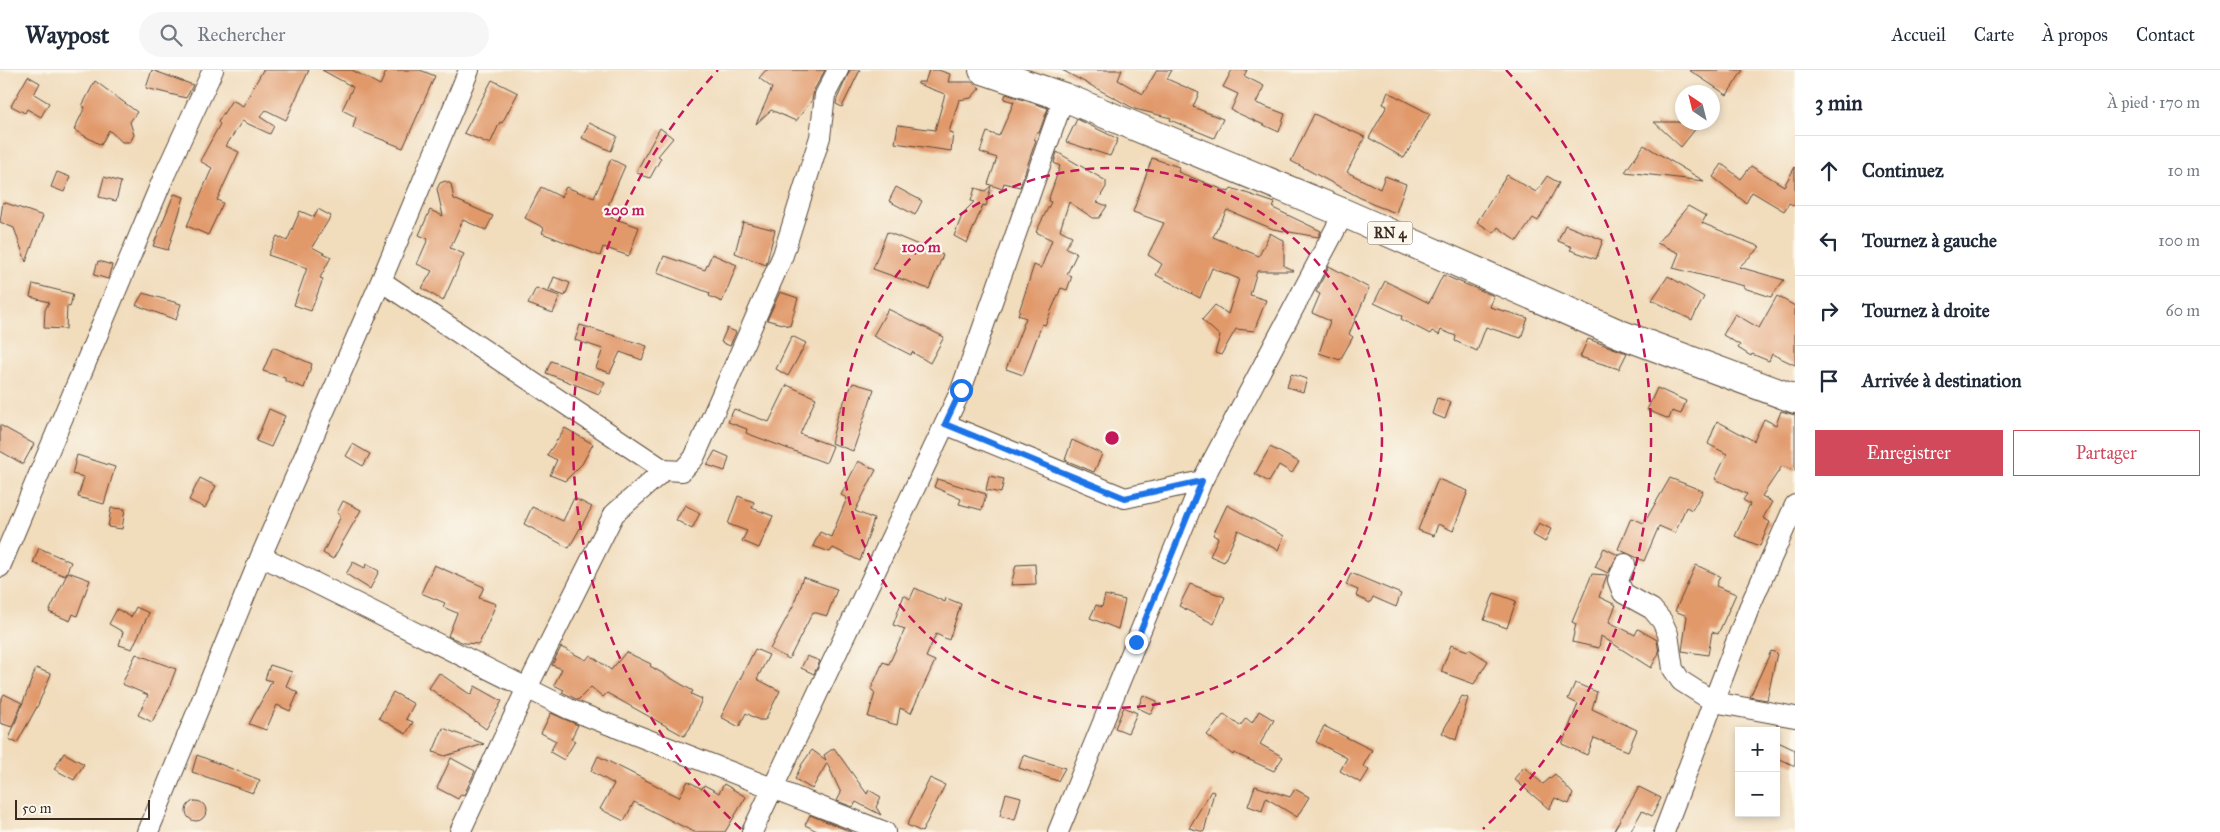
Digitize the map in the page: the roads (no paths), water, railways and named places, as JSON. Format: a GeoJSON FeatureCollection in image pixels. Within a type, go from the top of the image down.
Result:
{"type":"FeatureCollection","features":[{"type":"Feature","properties":{"kind":"highway","name":"RN 4"},"geometry":{"type":"LineString","coordinates":[[983,70],[1064,97],[1344,213],[1620,334],[1795,399]]}},
{"type":"Feature","properties":{"kind":"street"},"geometry":{"type":"LineString","coordinates":[[0,567],[165,174],[213,70]]}},
{"type":"Feature","properties":{"kind":"street"},"geometry":{"type":"LineString","coordinates":[[155,830],[261,556],[381,281],[469,70]]}},
{"type":"Feature","properties":{"kind":"street"},"geometry":{"type":"LineString","coordinates":[[381,281],[664,470],[682,471],[694,458],[783,255],[820,137],[826,95],[838,70]]}},
{"type":"Feature","properties":{"kind":"street"},"geometry":{"type":"LineString","coordinates":[[752,832],[961,390],[1064,97]]}},
{"type":"Feature","properties":{"kind":"street"},"geometry":{"type":"LineString","coordinates":[[1058,832],[1202,481],[1344,213]]}},
{"type":"Feature","properties":{"kind":"street"},"geometry":{"type":"LineString","coordinates":[[945,424],[1125,498],[1202,481]]}},
{"type":"Feature","properties":{"kind":"street"},"geometry":{"type":"LineString","coordinates":[[460,832],[527,688],[614,514],[664,470]]}},
{"type":"Feature","properties":{"kind":"street"},"geometry":{"type":"LineString","coordinates":[[1664,832],[1749,608],[1795,505]]}},
{"type":"Feature","properties":{"kind":"street"},"geometry":{"type":"LineString","coordinates":[[261,556],[569,709],[885,832]]}},
{"type":"Feature","properties":{"kind":"street"},"geometry":{"type":"LineString","coordinates":[[1625,564],[1618,580],[1623,593],[1652,609],[1662,621],[1668,634],[1673,669],[1681,682],[1714,702],[1795,717]]}}]}
